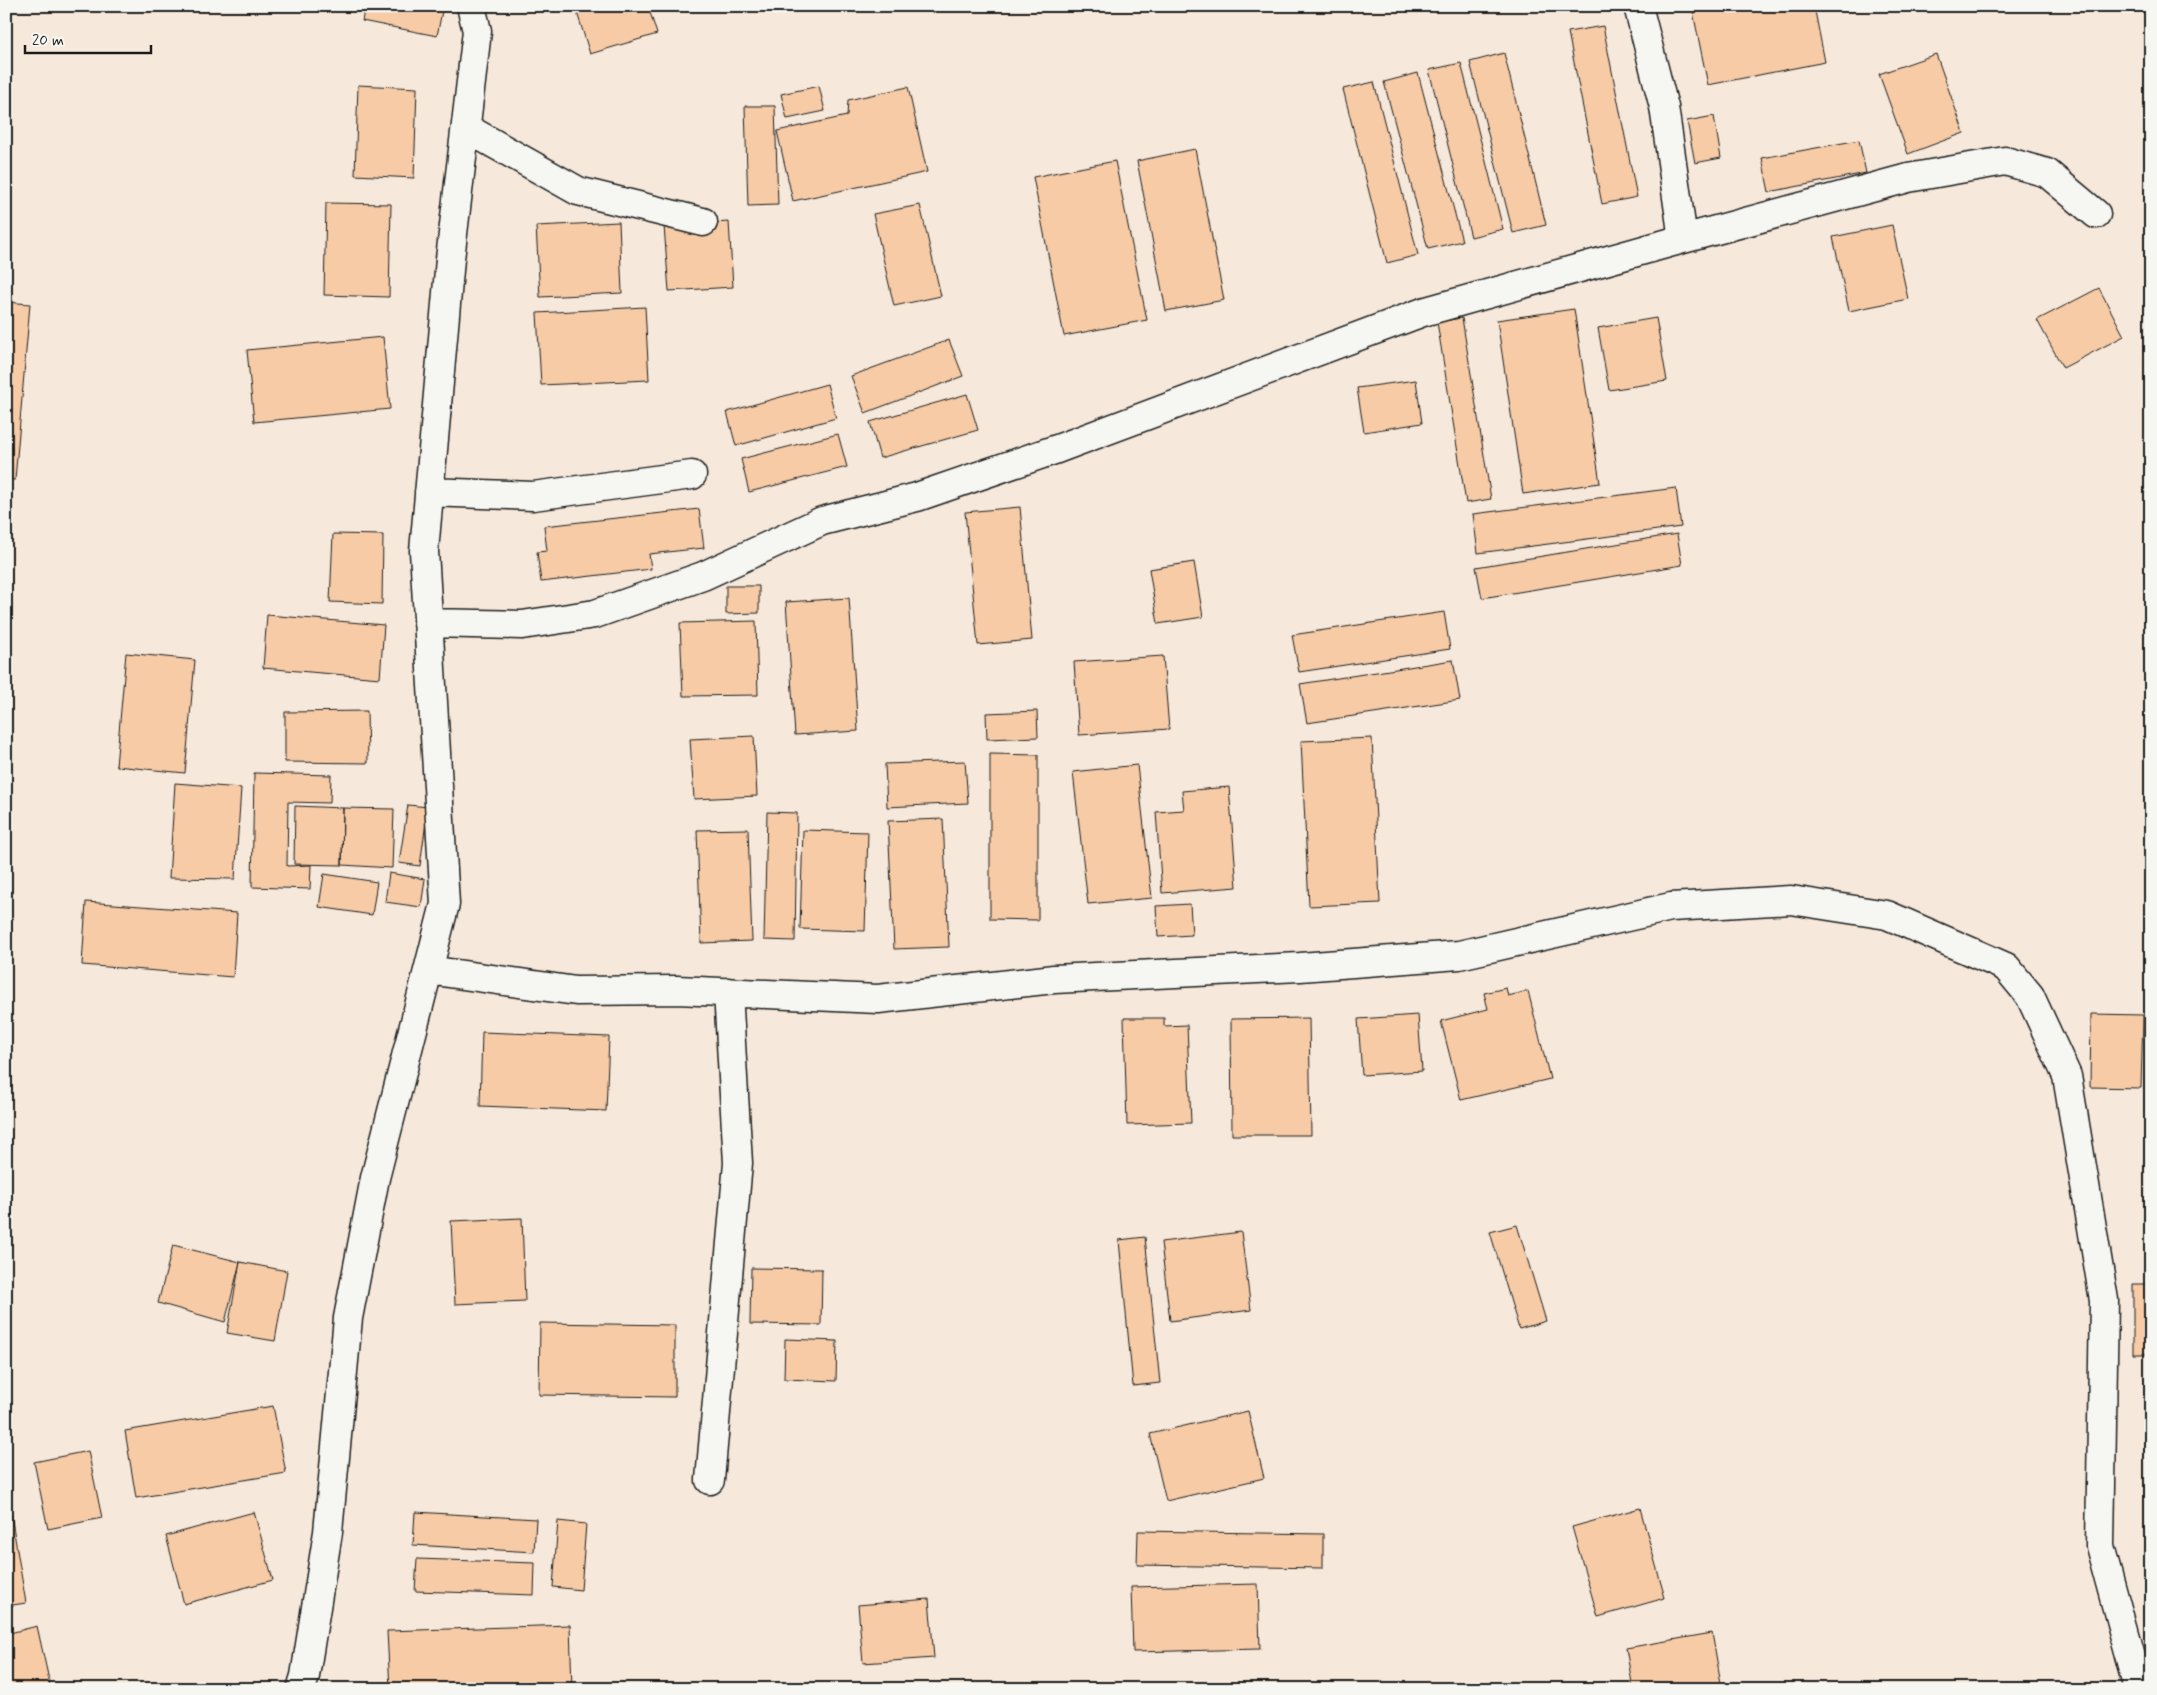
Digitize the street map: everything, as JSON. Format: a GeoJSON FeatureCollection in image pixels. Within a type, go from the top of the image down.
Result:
{"type":"FeatureCollection","features":[{"type":"Feature","properties":{"kind":"street"},"geometry":{"type":"LineString","coordinates":[[301,1689],[305,1676],[328,1532],[348,1318],[374,1178],[445,904],[424,551],[450,259],[477,31],[471,6]]}},
{"type":"Feature","properties":{"kind":"street"},"geometry":{"type":"LineString","coordinates":[[1638,6],[1664,107],[1683,239]]}},
{"type":"Feature","properties":{"kind":"street"},"geometry":{"type":"LineString","coordinates":[[466,128],[578,190],[703,222]]}},
{"type":"Feature","properties":{"kind":"street"},"geometry":{"type":"LineString","coordinates":[[428,624],[522,625],[595,614],[703,576],[822,520],[917,497],[1057,448],[1423,312],[1908,178],[2005,161],[2047,173],[2096,214]]}},
{"type":"Feature","properties":{"kind":"street"},"geometry":{"type":"LineString","coordinates":[[430,492],[533,496],[692,475]]}},
{"type":"Feature","properties":{"kind":"street"},"geometry":{"type":"LineString","coordinates":[[428,970],[576,991],[677,990],[878,999],[1054,979],[1300,967],[1449,956],[1671,907],[1791,900],[1887,915],[2006,967],[2030,996],[2067,1076],[2104,1300],[2100,1546],[2138,1689]]}},
{"type":"Feature","properties":{"kind":"street"},"geometry":{"type":"LineString","coordinates":[[710,1480],[738,1163],[728,992]]}},
{"type":"Feature","properties":{"kind":"building"},"geometry":{"type":"Polygon","coordinates":[[[365,6],[443,6],[437,36],[362,21],[365,6]]]}},
{"type":"Feature","properties":{"kind":"building"},"geometry":{"type":"Polygon","coordinates":[[[575,6],[648,6],[657,34],[590,54],[575,6]]]}},
{"type":"Feature","properties":{"kind":"building"},"geometry":{"type":"Polygon","coordinates":[[[1724,6],[1814,6],[1825,62],[1708,85],[1693,12],[1724,6]]]}},
{"type":"Feature","properties":{"kind":"building"},"geometry":{"type":"Polygon","coordinates":[[[1603,26],[1637,197],[1602,204],[1568,32],[1603,26]]]}},
{"type":"Feature","properties":{"kind":"building"},"geometry":{"type":"Polygon","coordinates":[[[1504,53],[1546,225],[1513,233],[1470,62],[1504,53]]]}},
{"type":"Feature","properties":{"kind":"building"},"geometry":{"type":"Polygon","coordinates":[[[1936,54],[1964,133],[1908,154],[1879,74],[1936,54]]]}},
{"type":"Feature","properties":{"kind":"building"},"geometry":{"type":"Polygon","coordinates":[[[1461,63],[1503,229],[1471,237],[1429,70],[1461,63]]]}},
{"type":"Feature","properties":{"kind":"building"},"geometry":{"type":"Polygon","coordinates":[[[1418,73],[1462,241],[1428,249],[1384,82],[1418,73]]]}},
{"type":"Feature","properties":{"kind":"building"},"geometry":{"type":"Polygon","coordinates":[[[1374,82],[1418,255],[1387,263],[1343,89],[1374,82]]]}},
{"type":"Feature","properties":{"kind":"building"},"geometry":{"type":"Polygon","coordinates":[[[358,85],[417,88],[414,178],[355,175],[358,85]]]}},
{"type":"Feature","properties":{"kind":"building"},"geometry":{"type":"Polygon","coordinates":[[[819,86],[825,111],[787,119],[781,94],[819,86]]]}},
{"type":"Feature","properties":{"kind":"building"},"geometry":{"type":"Polygon","coordinates":[[[908,87],[927,172],[793,201],[777,131],[847,116],[848,100],[908,87]]]}},
{"type":"Feature","properties":{"kind":"building"},"geometry":{"type":"Polygon","coordinates":[[[745,106],[775,106],[778,205],[748,206],[745,106]]]}},
{"type":"Feature","properties":{"kind":"building"},"geometry":{"type":"Polygon","coordinates":[[[1714,116],[1721,158],[1695,163],[1687,121],[1714,116]]]}},
{"type":"Feature","properties":{"kind":"building"},"geometry":{"type":"Polygon","coordinates":[[[1859,140],[1866,173],[1769,192],[1762,158],[1859,140]]]}},
{"type":"Feature","properties":{"kind":"building"},"geometry":{"type":"Polygon","coordinates":[[[1195,149],[1224,300],[1166,311],[1137,161],[1195,149]]]}},
{"type":"Feature","properties":{"kind":"building"},"geometry":{"type":"Polygon","coordinates":[[[1115,161],[1147,320],[1064,336],[1033,177],[1115,161]]]}},
{"type":"Feature","properties":{"kind":"building"},"geometry":{"type":"Polygon","coordinates":[[[326,203],[391,204],[389,297],[324,295],[326,203]]]}},
{"type":"Feature","properties":{"kind":"building"},"geometry":{"type":"Polygon","coordinates":[[[920,205],[941,296],[894,306],[873,214],[920,205]]]}},
{"type":"Feature","properties":{"kind":"building"},"geometry":{"type":"Polygon","coordinates":[[[619,222],[622,293],[540,297],[536,226],[619,222]]]}},
{"type":"Feature","properties":{"kind":"building"},"geometry":{"type":"Polygon","coordinates":[[[729,222],[733,287],[669,291],[664,226],[729,222]]]}},
{"type":"Feature","properties":{"kind":"building"},"geometry":{"type":"Polygon","coordinates":[[[1892,225],[1908,299],[1849,311],[1833,237],[1892,225]]]}},
{"type":"Feature","properties":{"kind":"building"},"geometry":{"type":"Polygon","coordinates":[[[2099,288],[2124,336],[2063,368],[2037,320],[2099,288]]]}},
{"type":"Feature","properties":{"kind":"building"},"geometry":{"type":"Polygon","coordinates":[[[6,302],[30,304],[15,480],[6,479],[6,302]]]}},
{"type":"Feature","properties":{"kind":"building"},"geometry":{"type":"Polygon","coordinates":[[[645,307],[649,380],[541,385],[537,313],[645,307]]]}},
{"type":"Feature","properties":{"kind":"building"},"geometry":{"type":"Polygon","coordinates":[[[1574,309],[1600,483],[1523,494],[1497,320],[1574,309]]]}},
{"type":"Feature","properties":{"kind":"building"},"geometry":{"type":"Polygon","coordinates":[[[1462,318],[1491,499],[1466,503],[1437,322],[1462,318]]]}},
{"type":"Feature","properties":{"kind":"building"},"geometry":{"type":"Polygon","coordinates":[[[1656,318],[1667,381],[1609,390],[1598,328],[1656,318]]]}},
{"type":"Feature","properties":{"kind":"building"},"geometry":{"type":"Polygon","coordinates":[[[383,337],[390,409],[254,422],[247,350],[383,337]]]}},
{"type":"Feature","properties":{"kind":"building"},"geometry":{"type":"Polygon","coordinates":[[[949,340],[963,376],[865,413],[851,376],[949,340]]]}},
{"type":"Feature","properties":{"kind":"building"},"geometry":{"type":"Polygon","coordinates":[[[1416,380],[1422,423],[1364,432],[1357,388],[1416,380]]]}},
{"type":"Feature","properties":{"kind":"building"},"geometry":{"type":"Polygon","coordinates":[[[827,384],[836,418],[736,446],[727,412],[827,384]]]}},
{"type":"Feature","properties":{"kind":"building"},"geometry":{"type":"Polygon","coordinates":[[[967,394],[978,430],[880,458],[870,422],[967,394]]]}},
{"type":"Feature","properties":{"kind":"building"},"geometry":{"type":"Polygon","coordinates":[[[838,434],[847,467],[749,492],[741,459],[838,434]]]}},
{"type":"Feature","properties":{"kind":"building"},"geometry":{"type":"Polygon","coordinates":[[[1676,488],[1681,527],[1478,553],[1473,514],[1676,488]]]}},
{"type":"Feature","properties":{"kind":"building"},"geometry":{"type":"Polygon","coordinates":[[[1020,507],[1032,640],[978,645],[965,512],[1020,507]]]}},
{"type":"Feature","properties":{"kind":"building"},"geometry":{"type":"Polygon","coordinates":[[[699,509],[704,548],[649,554],[651,569],[541,582],[537,552],[547,551],[544,526],[699,509]]]}},
{"type":"Feature","properties":{"kind":"building"},"geometry":{"type":"Polygon","coordinates":[[[333,534],[383,535],[382,604],[330,602],[333,534]]]}},
{"type":"Feature","properties":{"kind":"building"},"geometry":{"type":"Polygon","coordinates":[[[1677,534],[1682,565],[1482,598],[1476,567],[1677,534]]]}},
{"type":"Feature","properties":{"kind":"building"},"geometry":{"type":"Polygon","coordinates":[[[1194,562],[1203,617],[1158,624],[1149,569],[1194,562]]]}},
{"type":"Feature","properties":{"kind":"building"},"geometry":{"type":"Polygon","coordinates":[[[726,586],[759,586],[759,613],[726,614],[726,586]]]}},
{"type":"Feature","properties":{"kind":"building"},"geometry":{"type":"Polygon","coordinates":[[[849,598],[858,731],[795,735],[786,602],[849,598]]]}},
{"type":"Feature","properties":{"kind":"building"},"geometry":{"type":"Polygon","coordinates":[[[1444,612],[1450,649],[1299,672],[1292,635],[1444,612]]]}},
{"type":"Feature","properties":{"kind":"building"},"geometry":{"type":"Polygon","coordinates":[[[267,615],[384,625],[380,678],[263,668],[267,615]]]}},
{"type":"Feature","properties":{"kind":"building"},"geometry":{"type":"Polygon","coordinates":[[[756,621],[758,695],[683,696],[680,623],[756,621]]]}},
{"type":"Feature","properties":{"kind":"building"},"geometry":{"type":"Polygon","coordinates":[[[126,653],[195,660],[185,773],[116,766],[126,653]]]}},
{"type":"Feature","properties":{"kind":"building"},"geometry":{"type":"Polygon","coordinates":[[[1163,656],[1169,729],[1079,735],[1074,662],[1163,656]]]}},
{"type":"Feature","properties":{"kind":"building"},"geometry":{"type":"Polygon","coordinates":[[[1453,660],[1460,700],[1307,723],[1300,684],[1453,660]]]}},
{"type":"Feature","properties":{"kind":"building"},"geometry":{"type":"Polygon","coordinates":[[[367,711],[368,763],[285,762],[285,712],[367,711]]]}},
{"type":"Feature","properties":{"kind":"building"},"geometry":{"type":"Polygon","coordinates":[[[1037,711],[1038,737],[987,739],[986,713],[1037,711]]]}},
{"type":"Feature","properties":{"kind":"building"},"geometry":{"type":"Polygon","coordinates":[[[754,736],[757,796],[694,799],[690,739],[754,736]]]}},
{"type":"Feature","properties":{"kind":"building"},"geometry":{"type":"Polygon","coordinates":[[[1372,738],[1380,903],[1309,906],[1301,741],[1372,738]]]}},
{"type":"Feature","properties":{"kind":"building"},"geometry":{"type":"Polygon","coordinates":[[[990,754],[1038,755],[1038,920],[990,919],[990,754]]]}},
{"type":"Feature","properties":{"kind":"building"},"geometry":{"type":"Polygon","coordinates":[[[965,761],[968,803],[887,807],[885,764],[965,761]]]}},
{"type":"Feature","properties":{"kind":"building"},"geometry":{"type":"Polygon","coordinates":[[[1137,765],[1152,898],[1088,904],[1073,772],[1137,765]]]}},
{"type":"Feature","properties":{"kind":"building"},"geometry":{"type":"Polygon","coordinates":[[[254,773],[331,775],[330,803],[288,802],[287,866],[311,865],[310,889],[252,887],[254,773]]]}},
{"type":"Feature","properties":{"kind":"building"},"geometry":{"type":"Polygon","coordinates":[[[175,783],[241,788],[235,879],[169,878],[175,783]]]}},
{"type":"Feature","properties":{"kind":"building"},"geometry":{"type":"Polygon","coordinates":[[[1229,787],[1237,887],[1162,893],[1156,812],[1184,810],[1182,791],[1229,787]]]}},
{"type":"Feature","properties":{"kind":"building"},"geometry":{"type":"Polygon","coordinates":[[[408,805],[428,807],[420,866],[399,863],[408,805]]]}},
{"type":"Feature","properties":{"kind":"building"},"geometry":{"type":"Polygon","coordinates":[[[295,806],[343,808],[342,865],[294,864],[295,806]]]}},
{"type":"Feature","properties":{"kind":"building"},"geometry":{"type":"Polygon","coordinates":[[[343,808],[394,809],[392,868],[342,865],[343,808]]]}},
{"type":"Feature","properties":{"kind":"building"},"geometry":{"type":"Polygon","coordinates":[[[767,812],[797,813],[795,941],[764,940],[767,812]]]}},
{"type":"Feature","properties":{"kind":"building"},"geometry":{"type":"Polygon","coordinates":[[[943,819],[949,947],[894,949],[888,821],[943,819]]]}},
{"type":"Feature","properties":{"kind":"building"},"geometry":{"type":"Polygon","coordinates":[[[748,829],[752,941],[701,943],[697,830],[748,829]]]}},
{"type":"Feature","properties":{"kind":"building"},"geometry":{"type":"Polygon","coordinates":[[[803,830],[868,832],[865,931],[800,929],[803,830]]]}},
{"type":"Feature","properties":{"kind":"building"},"geometry":{"type":"Polygon","coordinates":[[[389,873],[425,879],[421,907],[385,902],[389,873]]]}},
{"type":"Feature","properties":{"kind":"building"},"geometry":{"type":"Polygon","coordinates":[[[324,874],[377,882],[372,915],[319,907],[324,874]]]}},
{"type":"Feature","properties":{"kind":"building"},"geometry":{"type":"Polygon","coordinates":[[[86,902],[237,913],[233,977],[82,965],[86,902]]]}},
{"type":"Feature","properties":{"kind":"building"},"geometry":{"type":"Polygon","coordinates":[[[1190,904],[1192,935],[1158,937],[1156,906],[1190,904]]]}},
{"type":"Feature","properties":{"kind":"building"},"geometry":{"type":"Polygon","coordinates":[[[1506,988],[1508,996],[1528,991],[1550,1079],[1461,1100],[1441,1021],[1488,1009],[1484,993],[1506,988]]]}},
{"type":"Feature","properties":{"kind":"building"},"geometry":{"type":"Polygon","coordinates":[[[2091,1014],[2143,1015],[2141,1088],[2090,1087],[2091,1014]]]}},
{"type":"Feature","properties":{"kind":"building"},"geometry":{"type":"Polygon","coordinates":[[[1418,1015],[1422,1071],[1362,1075],[1358,1019],[1418,1015]]]}},
{"type":"Feature","properties":{"kind":"building"},"geometry":{"type":"Polygon","coordinates":[[[1124,1018],[1164,1018],[1164,1026],[1187,1025],[1191,1123],[1127,1125],[1124,1018]]]}},
{"type":"Feature","properties":{"kind":"building"},"geometry":{"type":"Polygon","coordinates":[[[1309,1018],[1311,1135],[1232,1135],[1231,1019],[1309,1018]]]}},
{"type":"Feature","properties":{"kind":"building"},"geometry":{"type":"Polygon","coordinates":[[[482,1032],[609,1037],[606,1111],[480,1106],[482,1032]]]}},
{"type":"Feature","properties":{"kind":"building"},"geometry":{"type":"Polygon","coordinates":[[[522,1218],[525,1301],[455,1304],[451,1221],[522,1218]]]}},
{"type":"Feature","properties":{"kind":"building"},"geometry":{"type":"Polygon","coordinates":[[[1517,1225],[1546,1321],[1519,1329],[1490,1232],[1517,1225]]]}},
{"type":"Feature","properties":{"kind":"building"},"geometry":{"type":"Polygon","coordinates":[[[1241,1232],[1251,1310],[1170,1321],[1161,1242],[1241,1232]]]}},
{"type":"Feature","properties":{"kind":"building"},"geometry":{"type":"Polygon","coordinates":[[[1145,1237],[1160,1383],[1133,1386],[1119,1240],[1145,1237]]]}},
{"type":"Feature","properties":{"kind":"building"},"geometry":{"type":"Polygon","coordinates":[[[173,1245],[240,1262],[225,1322],[158,1303],[173,1245]]]}},
{"type":"Feature","properties":{"kind":"building"},"geometry":{"type":"Polygon","coordinates":[[[240,1262],[287,1271],[275,1341],[227,1333],[240,1262]]]}},
{"type":"Feature","properties":{"kind":"building"},"geometry":{"type":"Polygon","coordinates":[[[751,1268],[822,1269],[821,1325],[750,1324],[751,1268]]]}},
{"type":"Feature","properties":{"kind":"building"},"geometry":{"type":"Polygon","coordinates":[[[2133,1284],[2151,1284],[2151,1354],[2133,1354],[2133,1284]]]}},
{"type":"Feature","properties":{"kind":"building"},"geometry":{"type":"Polygon","coordinates":[[[540,1323],[675,1325],[675,1397],[539,1395],[540,1323]]]}},
{"type":"Feature","properties":{"kind":"building"},"geometry":{"type":"Polygon","coordinates":[[[785,1339],[837,1341],[836,1381],[784,1379],[785,1339]]]}},
{"type":"Feature","properties":{"kind":"building"},"geometry":{"type":"Polygon","coordinates":[[[273,1406],[286,1473],[136,1498],[125,1431],[273,1406]]]}},
{"type":"Feature","properties":{"kind":"building"},"geometry":{"type":"Polygon","coordinates":[[[1248,1411],[1264,1478],[1166,1501],[1150,1434],[1248,1411]]]}},
{"type":"Feature","properties":{"kind":"building"},"geometry":{"type":"Polygon","coordinates":[[[88,1451],[102,1518],[48,1529],[34,1462],[88,1451]]]}},
{"type":"Feature","properties":{"kind":"building"},"geometry":{"type":"Polygon","coordinates":[[[6,1485],[26,1603],[6,1606],[6,1485]]]}},
{"type":"Feature","properties":{"kind":"building"},"geometry":{"type":"Polygon","coordinates":[[[1640,1508],[1665,1598],[1598,1617],[1572,1527],[1640,1508]]]}},
{"type":"Feature","properties":{"kind":"building"},"geometry":{"type":"Polygon","coordinates":[[[254,1512],[273,1580],[184,1604],[166,1536],[254,1512]]]}},
{"type":"Feature","properties":{"kind":"building"},"geometry":{"type":"Polygon","coordinates":[[[415,1512],[536,1519],[534,1552],[413,1545],[415,1512]]]}},
{"type":"Feature","properties":{"kind":"building"},"geometry":{"type":"Polygon","coordinates":[[[558,1521],[586,1524],[581,1590],[553,1587],[558,1521]]]}},
{"type":"Feature","properties":{"kind":"building"},"geometry":{"type":"Polygon","coordinates":[[[1138,1531],[1323,1534],[1323,1568],[1137,1565],[1138,1531]]]}},
{"type":"Feature","properties":{"kind":"building"},"geometry":{"type":"Polygon","coordinates":[[[417,1559],[535,1563],[534,1595],[415,1591],[417,1559]]]}},
{"type":"Feature","properties":{"kind":"building"},"geometry":{"type":"Polygon","coordinates":[[[1258,1584],[1260,1649],[1133,1652],[1131,1587],[1258,1584]]]}},
{"type":"Feature","properties":{"kind":"building"},"geometry":{"type":"Polygon","coordinates":[[[929,1599],[934,1658],[863,1663],[858,1605],[929,1599]]]}},
{"type":"Feature","properties":{"kind":"building"},"geometry":{"type":"Polygon","coordinates":[[[570,1625],[572,1689],[390,1689],[387,1631],[570,1625]]]}},
{"type":"Feature","properties":{"kind":"building"},"geometry":{"type":"Polygon","coordinates":[[[37,1626],[51,1689],[6,1689],[6,1634],[37,1626]]]}},
{"type":"Feature","properties":{"kind":"building"},"geometry":{"type":"Polygon","coordinates":[[[1712,1633],[1722,1689],[1633,1689],[1626,1648],[1712,1633]]]}}]}
